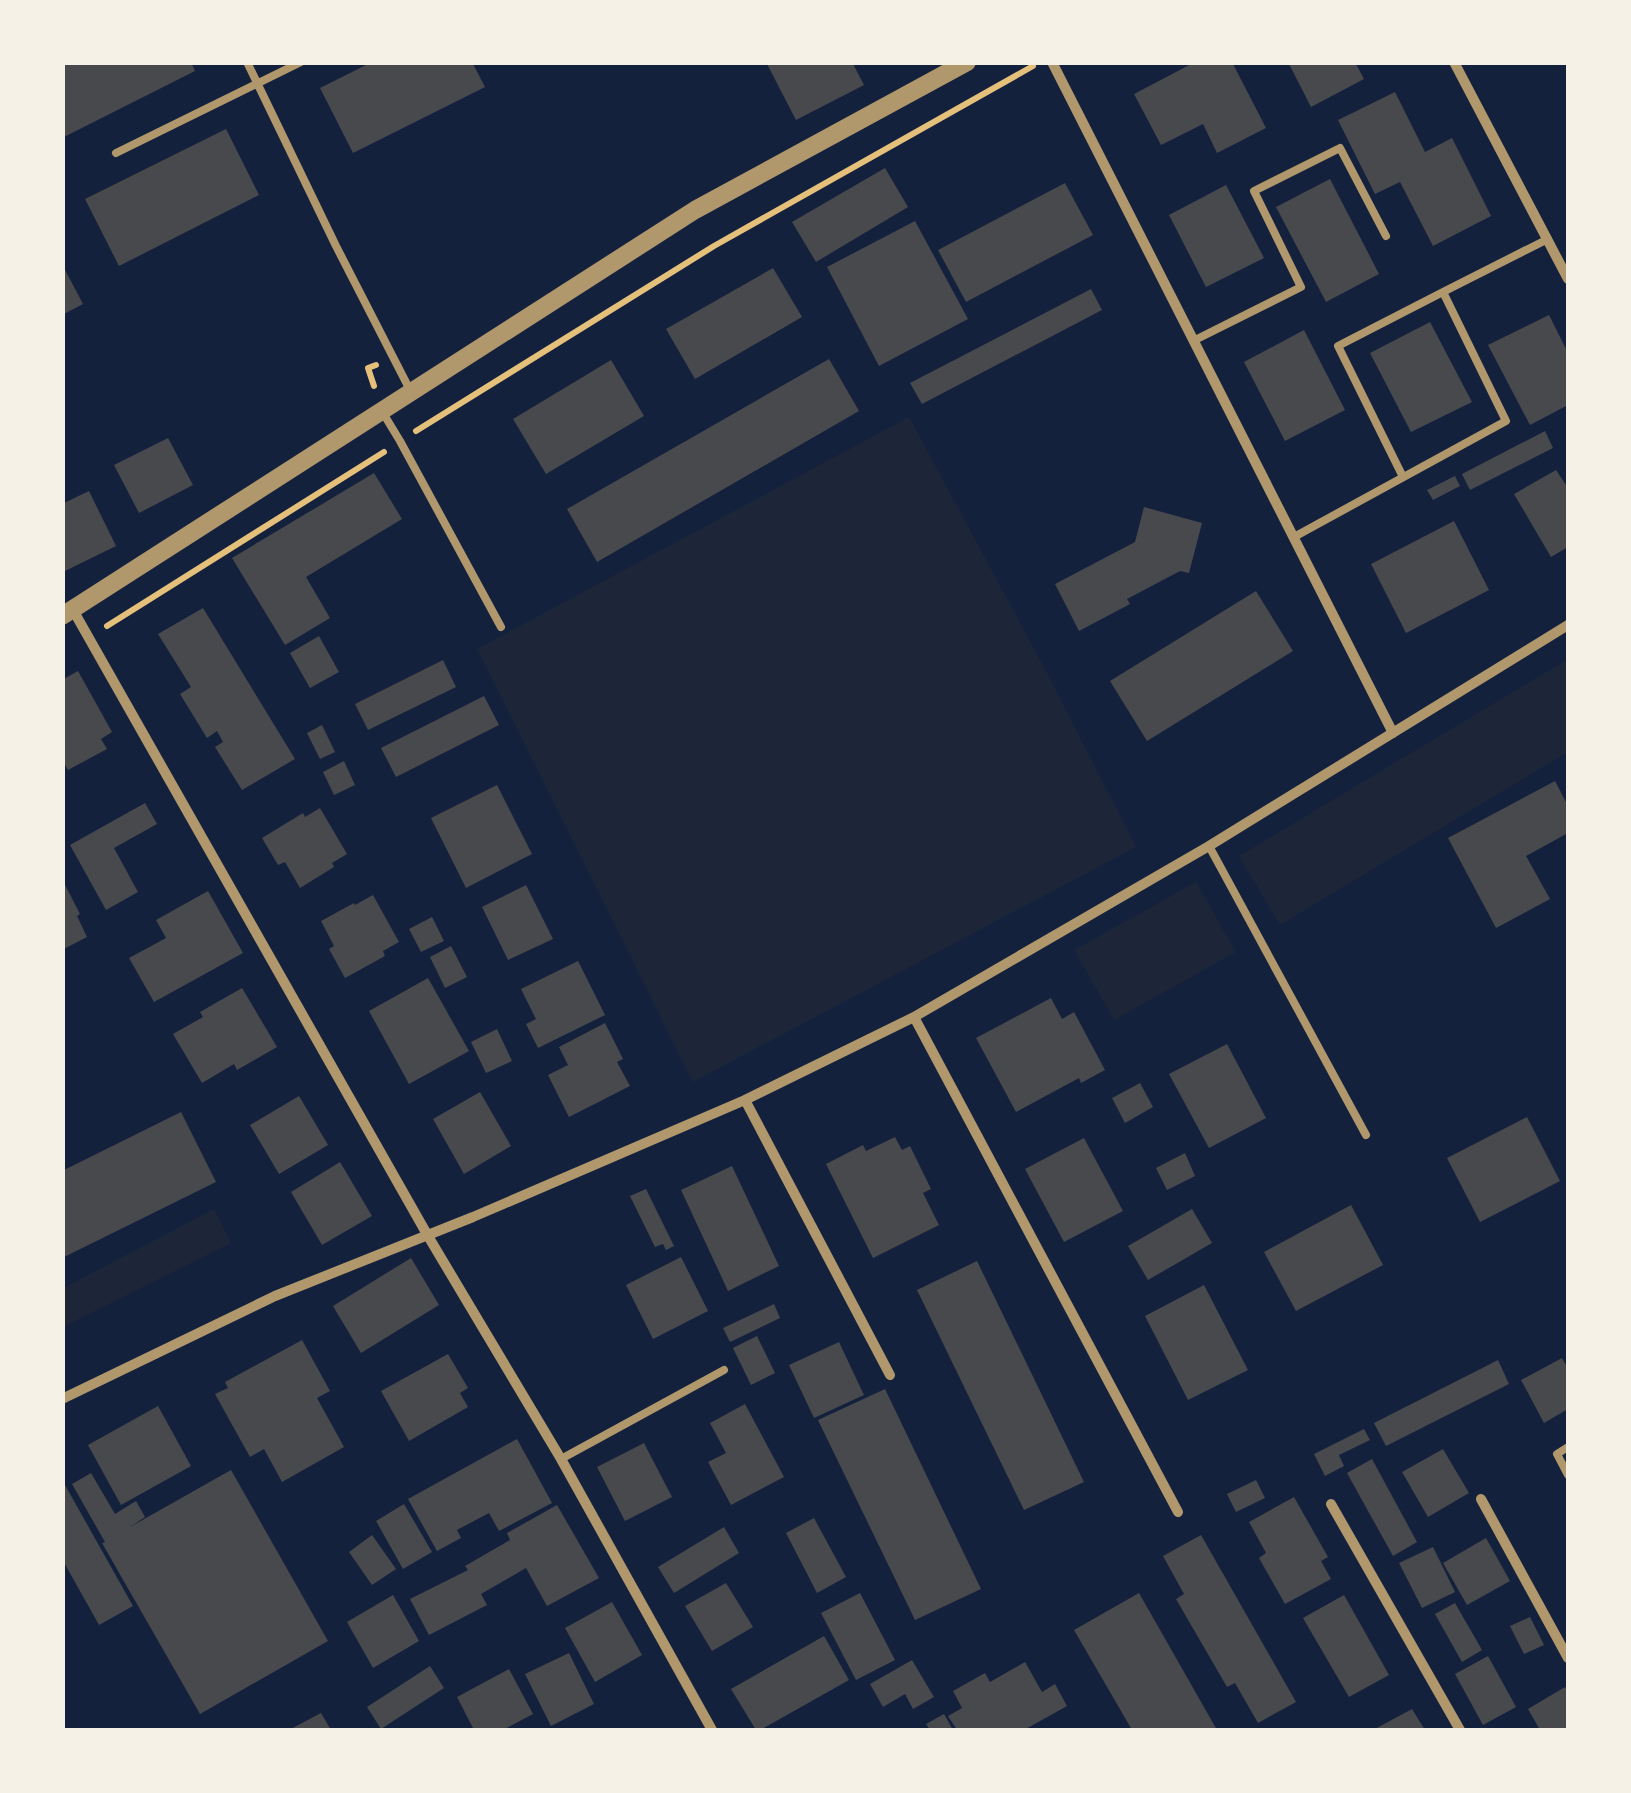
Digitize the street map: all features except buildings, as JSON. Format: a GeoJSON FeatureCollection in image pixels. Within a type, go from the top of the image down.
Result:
{"type":"FeatureCollection","features":[{"type":"Feature","properties":{"kind":"street"},"geometry":{"type":"LineString","coordinates":[[712,1730],[561,1459],[428,1236],[89,637],[68,613],[695,210],[968,62]]}},
{"type":"Feature","properties":{"kind":"street"},"geometry":{"type":"LineString","coordinates":[[1052,62],[1394,732]]}},
{"type":"Feature","properties":{"kind":"street"},"geometry":{"type":"LineString","coordinates":[[1454,62],[1568,280]]}},
{"type":"Feature","properties":{"kind":"street"},"geometry":{"type":"LineString","coordinates":[[62,1399],[275,1296],[428,1236],[746,1100],[914,1016],[1210,846],[1568,626]]}},
{"type":"Feature","properties":{"kind":"street"},"geometry":{"type":"LineString","coordinates":[[914,1016],[1178,1512]]}},
{"type":"Feature","properties":{"kind":"street"},"geometry":{"type":"LineString","coordinates":[[746,1100],[890,1376]]}},
{"type":"Feature","properties":{"kind":"street"},"geometry":{"type":"LineString","coordinates":[[1481,1499],[1568,1658]]}},
{"type":"Feature","properties":{"kind":"street"},"geometry":{"type":"LineString","coordinates":[[1331,1504],[1460,1730]]}},
{"type":"Feature","properties":{"kind":"lane"},"geometry":{"type":"LineString","coordinates":[[246,62],[412,392]]}},
{"type":"Feature","properties":{"kind":"lane"},"geometry":{"type":"LineString","coordinates":[[116,154],[301,62]]}},
{"type":"Feature","properties":{"kind":"lane"},"geometry":{"type":"LineString","coordinates":[[1193,341],[1301,287],[1254,191],[1340,148],[1386,236]]}},
{"type":"Feature","properties":{"kind":"lane"},"geometry":{"type":"LineString","coordinates":[[1403,477],[1338,346],[1548,238]]}},
{"type":"Feature","properties":{"kind":"lane"},"geometry":{"type":"LineString","coordinates":[[1294,537],[1506,421],[1443,292]]}},
{"type":"Feature","properties":{"kind":"lane"},"geometry":{"type":"LineString","coordinates":[[382,411],[501,628]]}},
{"type":"Feature","properties":{"kind":"lane"},"geometry":{"type":"LineString","coordinates":[[1210,846],[1366,1135]]}},
{"type":"Feature","properties":{"kind":"lane"},"geometry":{"type":"LineString","coordinates":[[561,1459],[724,1370]]}},
{"type":"Feature","properties":{"kind":"lane"},"geometry":{"type":"LineString","coordinates":[[1568,1447],[1557,1454],[1568,1475]]}},
{"type":"Feature","properties":{"kind":"path"},"geometry":{"type":"LineString","coordinates":[[89,637],[714,246],[1040,62]]}},
{"type":"Feature","properties":{"kind":"shaded area"},"geometry":{"type":"Polygon","coordinates":[[[909,417],[1136,847],[693,1082],[477,649],[909,417]]]}},
{"type":"Feature","properties":{"kind":"shaded area"},"geometry":{"type":"Polygon","coordinates":[[[1568,659],[1568,752],[1280,925],[1239,856],[1568,659]]]}},
{"type":"Feature","properties":{"kind":"shaded area"},"geometry":{"type":"Polygon","coordinates":[[[1196,882],[1236,952],[1114,1020],[1074,950],[1196,882]]]}},
{"type":"Feature","properties":{"kind":"shaded area"},"geometry":{"type":"Polygon","coordinates":[[[214,1209],[231,1243],[63,1327],[63,1288],[214,1209]]]}}]}
